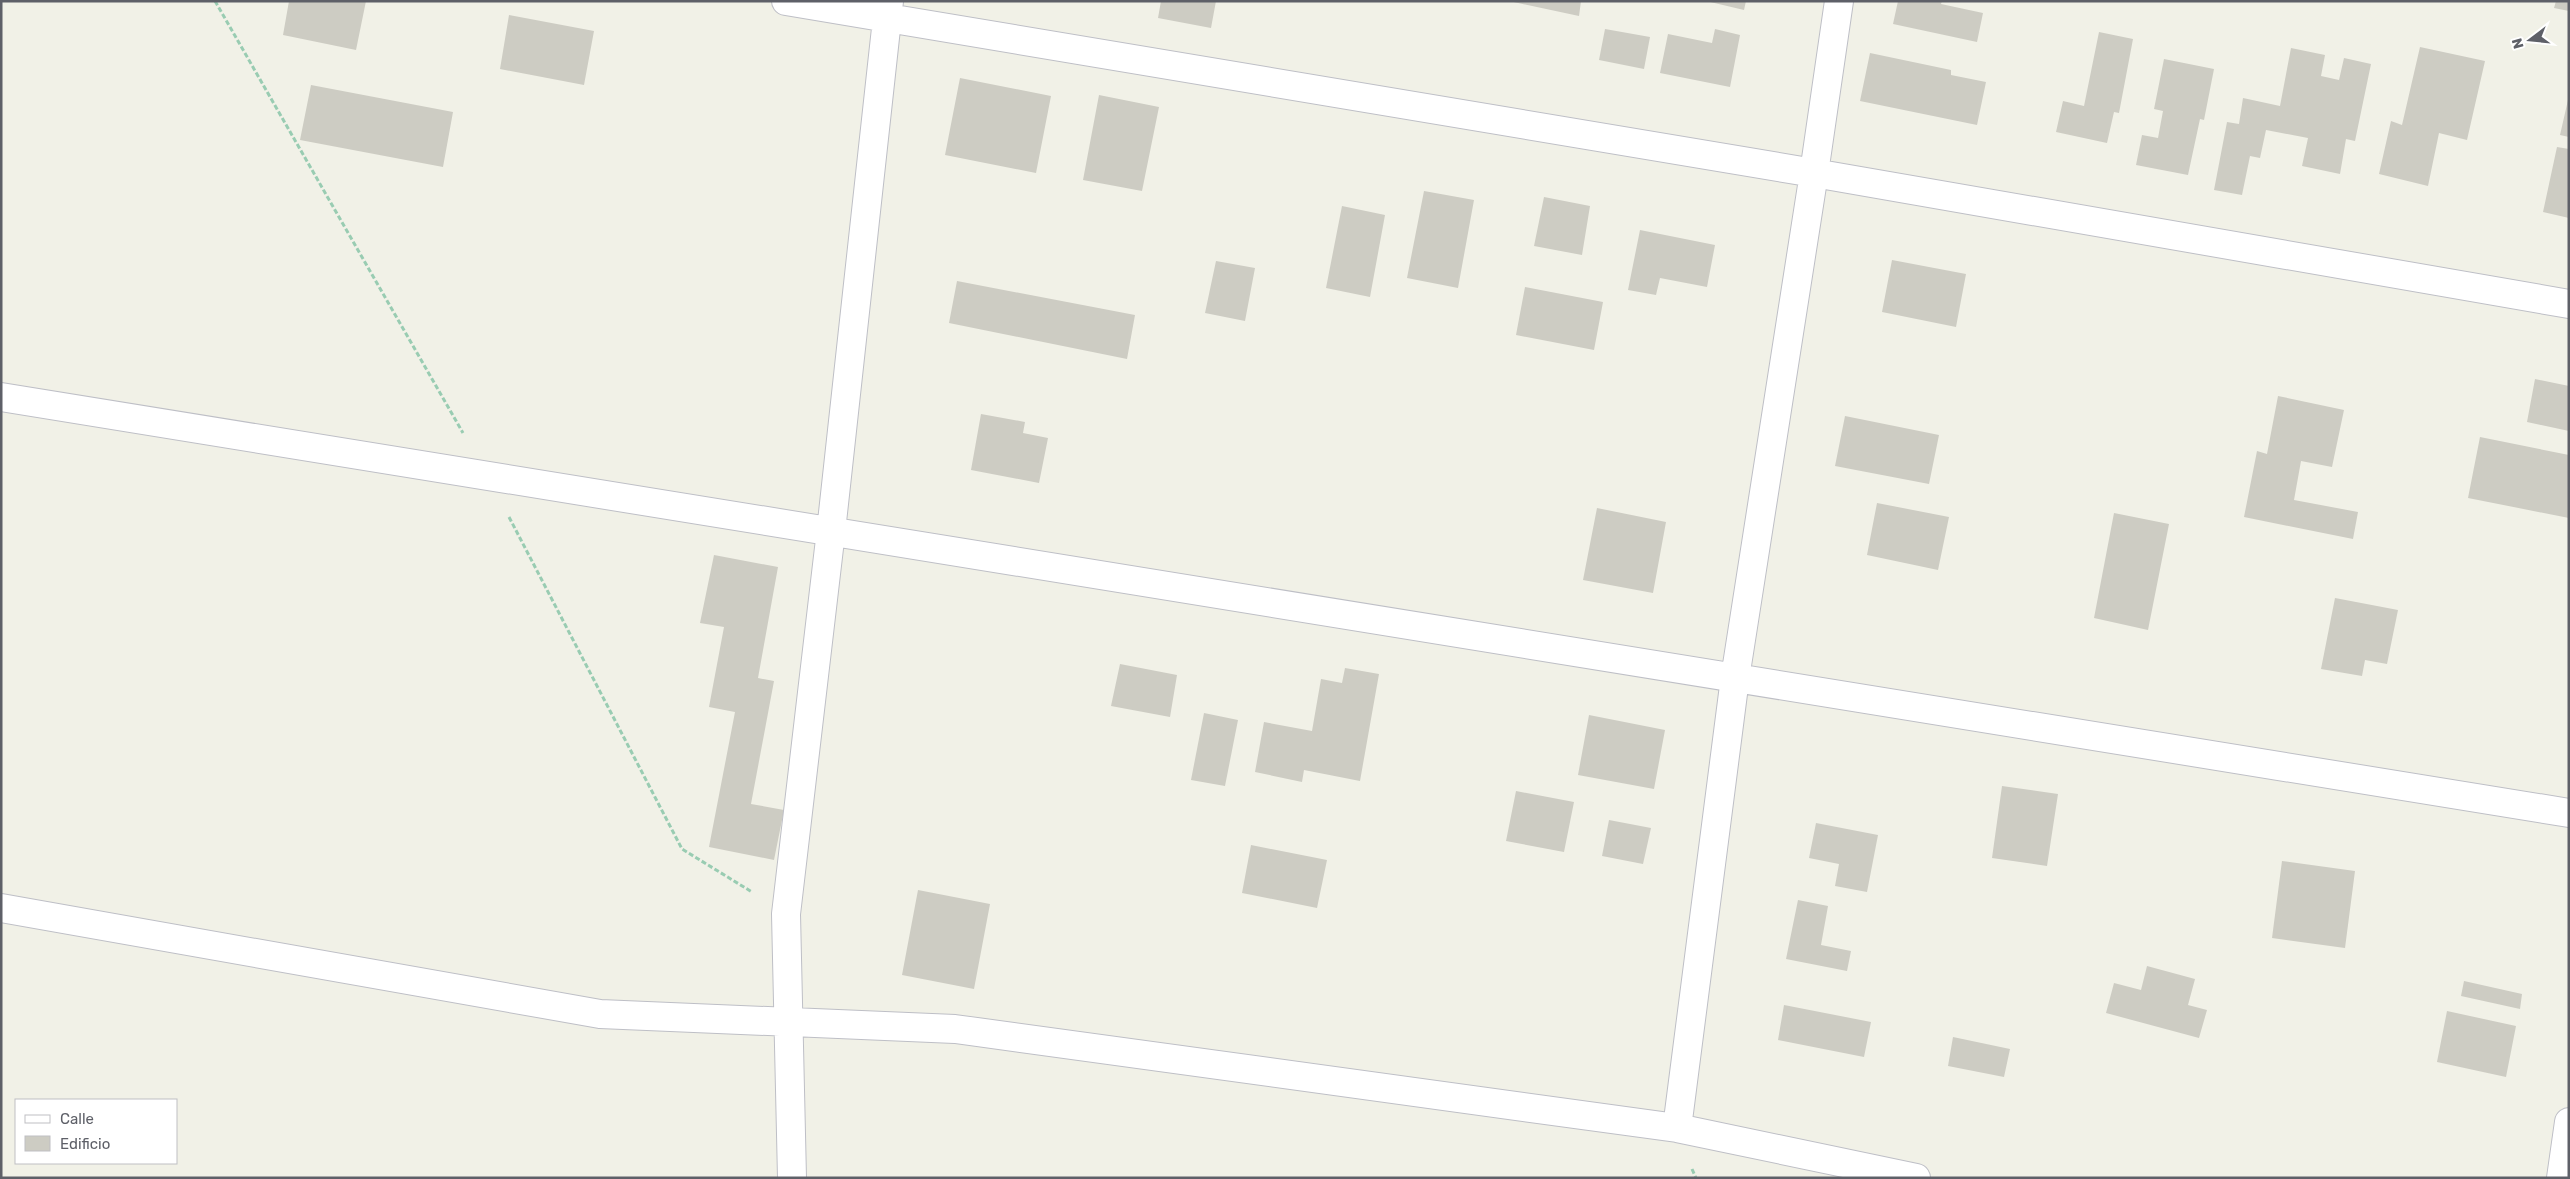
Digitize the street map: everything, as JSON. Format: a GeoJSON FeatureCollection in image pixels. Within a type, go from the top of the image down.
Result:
{"type":"FeatureCollection","features":[{"type":"Feature","properties":{"kind":"street"},"geometry":{"type":"LineString","coordinates":[[786,1],[887,10],[2569,304]]}},
{"type":"Feature","properties":{"kind":"street"},"geometry":{"type":"LineString","coordinates":[[1677,1128],[1735,678],[1814,173],[1838,1]]}},
{"type":"Feature","properties":{"kind":"street"},"geometry":{"type":"LineString","coordinates":[[792,1178],[786,914],[831,531],[887,10]]}},
{"type":"Feature","properties":{"kind":"street"},"geometry":{"type":"LineString","coordinates":[[1,397],[2569,813]]}},
{"type":"Feature","properties":{"kind":"street"},"geometry":{"type":"LineString","coordinates":[[1,908],[600,1014],[955,1029],[1677,1128],[1916,1178]]}},
{"type":"Feature","properties":{"kind":"street"},"geometry":{"type":"LineString","coordinates":[[2561,1178],[2569,1122]]}},
{"type":"Feature","properties":{"kind":"building"},"geometry":{"type":"Polygon","coordinates":[[[289,1],[366,1],[356,50],[283,35],[289,1]]]}},
{"type":"Feature","properties":{"kind":"building"},"geometry":{"type":"Polygon","coordinates":[[[1161,1],[1216,1],[1211,28],[1158,18],[1161,1]]]}},
{"type":"Feature","properties":{"kind":"building"},"geometry":{"type":"Polygon","coordinates":[[[1509,1],[1581,1],[1579,16],[1509,1]]]}},
{"type":"Feature","properties":{"kind":"building"},"geometry":{"type":"Polygon","coordinates":[[[1706,1],[1746,1],[1744,10],[1706,1]]]}},
{"type":"Feature","properties":{"kind":"building"},"geometry":{"type":"Polygon","coordinates":[[[1898,1],[1942,1],[1941,4],[1983,13],[1977,42],[1893,24],[1898,1]]]}},
{"type":"Feature","properties":{"kind":"building"},"geometry":{"type":"Polygon","coordinates":[[[2556,1],[2569,1],[2569,11],[2554,8],[2556,1]]]}},
{"type":"Feature","properties":{"kind":"building"},"geometry":{"type":"Polygon","coordinates":[[[509,15],[594,31],[584,85],[500,69],[509,15]]]}},
{"type":"Feature","properties":{"kind":"building"},"geometry":{"type":"Polygon","coordinates":[[[1605,29],[1650,37],[1644,69],[1599,60],[1605,29]]]}},
{"type":"Feature","properties":{"kind":"building"},"geometry":{"type":"Polygon","coordinates":[[[1715,29],[1740,35],[1730,87],[1660,73],[1668,34],[1712,43],[1715,29]]]}},
{"type":"Feature","properties":{"kind":"building"},"geometry":{"type":"Polygon","coordinates":[[[2099,32],[2133,39],[2119,113],[2114,112],[2107,143],[2056,132],[2063,101],[2084,106],[2099,32]]]}},
{"type":"Feature","properties":{"kind":"building"},"geometry":{"type":"Polygon","coordinates":[[[2420,47],[2485,61],[2467,140],[2439,133],[2428,186],[2379,174],[2391,121],[2402,125],[2420,47]]]}},
{"type":"Feature","properties":{"kind":"building"},"geometry":{"type":"Polygon","coordinates":[[[2291,48],[2325,55],[2321,76],[2339,80],[2344,58],[2371,64],[2355,141],[2346,139],[2340,174],[2302,166],[2308,138],[2266,130],[2260,158],[2250,156],[2242,195],[2214,190],[2227,122],[2239,124],[2243,98],[2280,106],[2291,48]]]}},
{"type":"Feature","properties":{"kind":"building"},"geometry":{"type":"Polygon","coordinates":[[[1870,53],[1951,70],[1951,75],[1986,82],[1977,125],[1860,101],[1870,53]]]}},
{"type":"Feature","properties":{"kind":"building"},"geometry":{"type":"Polygon","coordinates":[[[2164,59],[2214,69],[2204,120],[2200,119],[2188,175],[2136,165],[2142,135],[2158,138],[2163,111],[2154,109],[2164,59]]]}},
{"type":"Feature","properties":{"kind":"building"},"geometry":{"type":"Polygon","coordinates":[[[960,78],[1051,96],[1036,173],[945,155],[960,78]]]}},
{"type":"Feature","properties":{"kind":"building"},"geometry":{"type":"Polygon","coordinates":[[[311,85],[453,112],[443,167],[300,140],[311,85]]]}},
{"type":"Feature","properties":{"kind":"building"},"geometry":{"type":"Polygon","coordinates":[[[1099,95],[1159,107],[1142,191],[1083,180],[1099,95]]]}},
{"type":"Feature","properties":{"kind":"building"},"geometry":{"type":"Polygon","coordinates":[[[2569,100],[2569,137],[2560,135],[2569,100]]]}},
{"type":"Feature","properties":{"kind":"building"},"geometry":{"type":"Polygon","coordinates":[[[2557,147],[2569,149],[2569,218],[2543,212],[2557,147]]]}},
{"type":"Feature","properties":{"kind":"building"},"geometry":{"type":"Polygon","coordinates":[[[1424,191],[1474,200],[1458,288],[1407,278],[1424,191]]]}},
{"type":"Feature","properties":{"kind":"building"},"geometry":{"type":"Polygon","coordinates":[[[1544,197],[1590,206],[1582,255],[1534,246],[1544,197]]]}},
{"type":"Feature","properties":{"kind":"building"},"geometry":{"type":"Polygon","coordinates":[[[1342,206],[1385,215],[1370,297],[1326,288],[1342,206]]]}},
{"type":"Feature","properties":{"kind":"building"},"geometry":{"type":"Polygon","coordinates":[[[1640,230],[1715,245],[1707,287],[1660,278],[1656,295],[1628,290],[1640,230]]]}},
{"type":"Feature","properties":{"kind":"building"},"geometry":{"type":"Polygon","coordinates":[[[1892,260],[1966,274],[1956,327],[1882,312],[1892,260]]]}},
{"type":"Feature","properties":{"kind":"building"},"geometry":{"type":"Polygon","coordinates":[[[1216,261],[1255,268],[1245,321],[1205,313],[1216,261]]]}},
{"type":"Feature","properties":{"kind":"building"},"geometry":{"type":"Polygon","coordinates":[[[957,281],[1135,315],[1127,359],[949,323],[957,281]]]}},
{"type":"Feature","properties":{"kind":"building"},"geometry":{"type":"Polygon","coordinates":[[[1525,287],[1603,302],[1594,350],[1516,335],[1525,287]]]}},
{"type":"Feature","properties":{"kind":"building"},"geometry":{"type":"Polygon","coordinates":[[[2535,379],[2569,386],[2569,431],[2527,422],[2535,379]]]}},
{"type":"Feature","properties":{"kind":"building"},"geometry":{"type":"Polygon","coordinates":[[[2278,396],[2344,410],[2332,467],[2301,461],[2294,500],[2358,512],[2353,539],[2244,517],[2257,451],[2267,454],[2278,396]]]}},
{"type":"Feature","properties":{"kind":"building"},"geometry":{"type":"Polygon","coordinates":[[[981,414],[1025,422],[1023,433],[1048,438],[1039,483],[971,470],[981,414]]]}},
{"type":"Feature","properties":{"kind":"building"},"geometry":{"type":"Polygon","coordinates":[[[1845,416],[1939,435],[1929,484],[1835,466],[1845,416]]]}},
{"type":"Feature","properties":{"kind":"building"},"geometry":{"type":"Polygon","coordinates":[[[2480,437],[2569,455],[2569,518],[2468,498],[2480,437]]]}},
{"type":"Feature","properties":{"kind":"building"},"geometry":{"type":"Polygon","coordinates":[[[1877,503],[1949,517],[1938,570],[1867,555],[1877,503]]]}},
{"type":"Feature","properties":{"kind":"building"},"geometry":{"type":"Polygon","coordinates":[[[1597,508],[1666,522],[1653,593],[1583,580],[1597,508]]]}},
{"type":"Feature","properties":{"kind":"building"},"geometry":{"type":"Polygon","coordinates":[[[2114,513],[2169,524],[2148,630],[2094,618],[2114,513]]]}},
{"type":"Feature","properties":{"kind":"building"},"geometry":{"type":"Polygon","coordinates":[[[714,555],[778,567],[758,678],[774,681],[751,804],[784,810],[774,860],[709,847],[735,712],[709,707],[724,627],[700,623],[714,555]]]}},
{"type":"Feature","properties":{"kind":"building"},"geometry":{"type":"Polygon","coordinates":[[[2335,598],[2398,610],[2387,664],[2365,660],[2362,676],[2321,669],[2335,598]]]}},
{"type":"Feature","properties":{"kind":"building"},"geometry":{"type":"Polygon","coordinates":[[[1120,664],[1177,675],[1170,717],[1111,706],[1120,664]]]}},
{"type":"Feature","properties":{"kind":"building"},"geometry":{"type":"Polygon","coordinates":[[[1345,668],[1379,674],[1360,781],[1304,770],[1302,782],[1255,772],[1264,722],[1312,731],[1321,679],[1342,683],[1345,668]]]}},
{"type":"Feature","properties":{"kind":"building"},"geometry":{"type":"Polygon","coordinates":[[[1204,713],[1238,720],[1225,786],[1191,780],[1204,713]]]}},
{"type":"Feature","properties":{"kind":"building"},"geometry":{"type":"Polygon","coordinates":[[[1589,715],[1665,730],[1654,789],[1578,775],[1589,715]]]}},
{"type":"Feature","properties":{"kind":"building"},"geometry":{"type":"Polygon","coordinates":[[[2002,786],[2058,794],[2047,866],[1992,858],[2002,786]]]}},
{"type":"Feature","properties":{"kind":"building"},"geometry":{"type":"Polygon","coordinates":[[[1516,791],[1574,802],[1564,852],[1506,841],[1516,791]]]}},
{"type":"Feature","properties":{"kind":"building"},"geometry":{"type":"Polygon","coordinates":[[[1609,820],[1651,828],[1643,864],[1602,856],[1609,820]]]}},
{"type":"Feature","properties":{"kind":"building"},"geometry":{"type":"Polygon","coordinates":[[[1816,823],[1878,835],[1867,892],[1835,886],[1839,864],[1809,858],[1816,823]]]}},
{"type":"Feature","properties":{"kind":"building"},"geometry":{"type":"Polygon","coordinates":[[[1251,845],[1327,860],[1317,908],[1242,893],[1251,845]]]}},
{"type":"Feature","properties":{"kind":"building"},"geometry":{"type":"Polygon","coordinates":[[[2282,861],[2355,871],[2345,948],[2272,938],[2282,861]]]}},
{"type":"Feature","properties":{"kind":"building"},"geometry":{"type":"Polygon","coordinates":[[[918,890],[990,904],[974,989],[902,975],[918,890]]]}},
{"type":"Feature","properties":{"kind":"building"},"geometry":{"type":"Polygon","coordinates":[[[1798,900],[1828,906],[1821,945],[1851,951],[1847,971],[1786,959],[1798,900]]]}},
{"type":"Feature","properties":{"kind":"building"},"geometry":{"type":"Polygon","coordinates":[[[2147,966],[2195,979],[2188,1005],[2207,1010],[2199,1038],[2106,1013],[2114,983],[2141,990],[2147,966]]]}},
{"type":"Feature","properties":{"kind":"building"},"geometry":{"type":"Polygon","coordinates":[[[2464,981],[2522,994],[2520,1009],[2461,996],[2464,981]]]}},
{"type":"Feature","properties":{"kind":"building"},"geometry":{"type":"Polygon","coordinates":[[[1784,1005],[1871,1022],[1864,1057],[1778,1040],[1784,1005]]]}},
{"type":"Feature","properties":{"kind":"building"},"geometry":{"type":"Polygon","coordinates":[[[2447,1011],[2516,1026],[2506,1077],[2437,1062],[2447,1011]]]}},
{"type":"Feature","properties":{"kind":"building"},"geometry":{"type":"Polygon","coordinates":[[[1953,1037],[2010,1049],[2004,1077],[1948,1066],[1953,1037]]]}}]}
